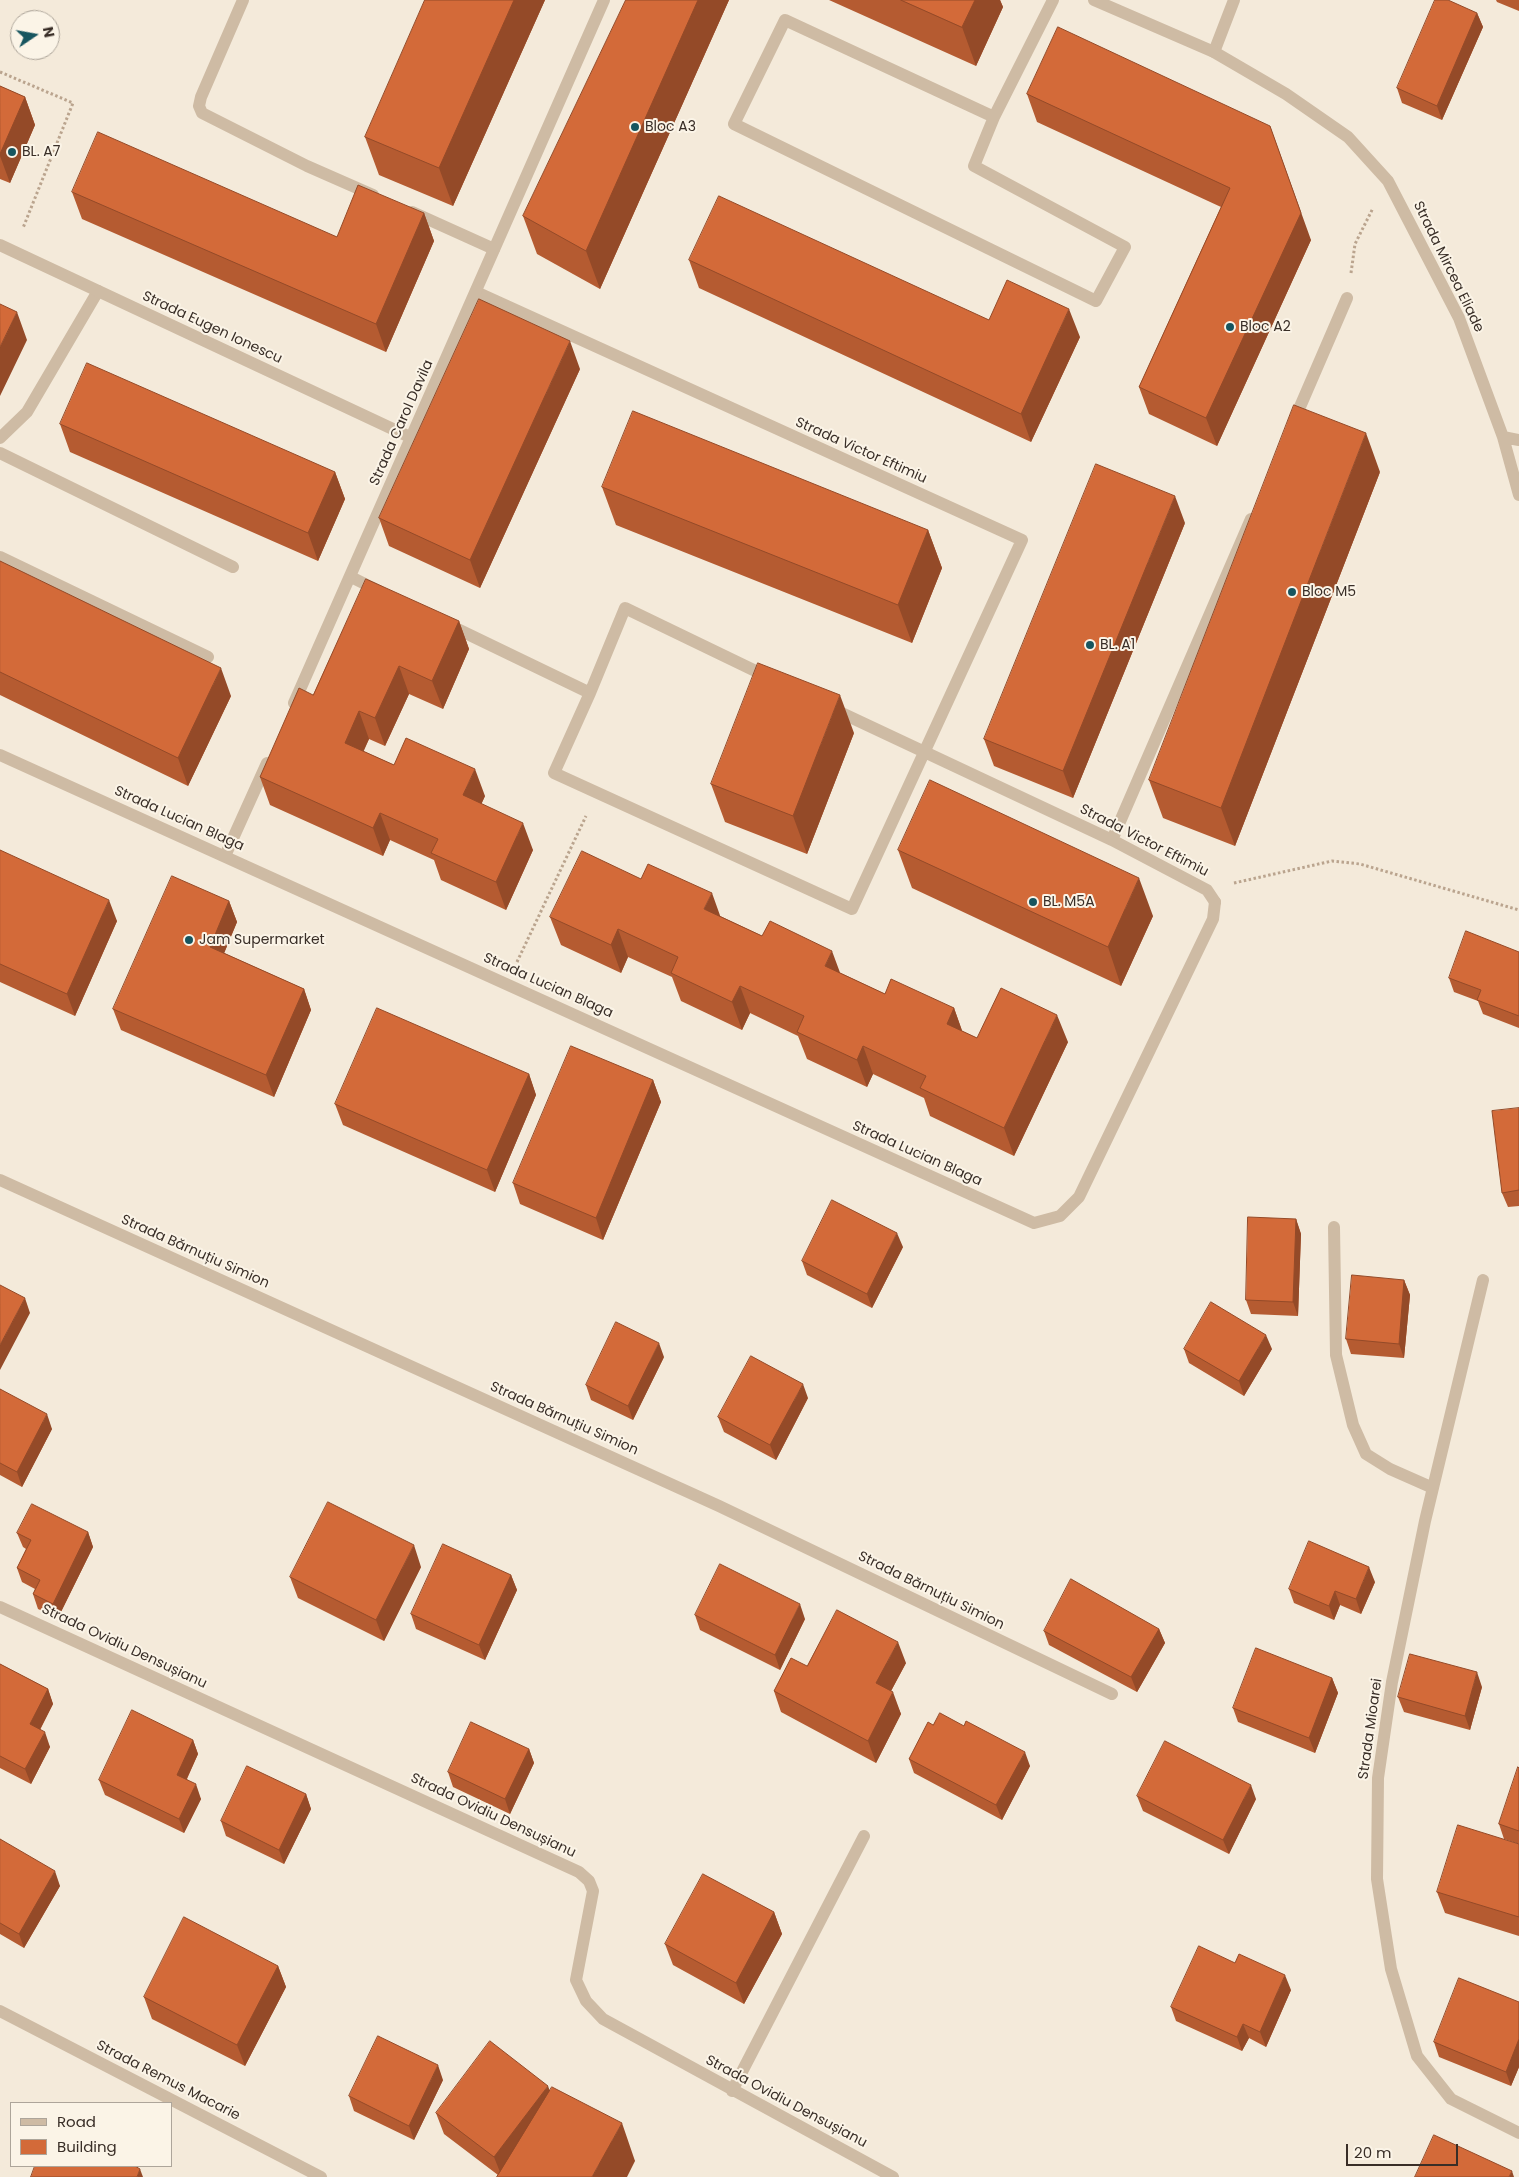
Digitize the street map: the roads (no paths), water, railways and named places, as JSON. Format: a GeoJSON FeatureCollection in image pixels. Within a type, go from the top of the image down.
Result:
{"type":"FeatureCollection","features":[{"type":"Feature","properties":{"kind":"street"},"geometry":{"type":"LineString","coordinates":[[243,0],[201,97],[199,106],[202,113],[299,162],[494,249]]}},
{"type":"Feature","properties":{"kind":"street","name":"Strada Carol Davila"},"geometry":{"type":"LineString","coordinates":[[290,712],[604,0]]}},
{"type":"Feature","properties":{"kind":"street"},"geometry":{"type":"LineString","coordinates":[[994,117],[785,20],[734,124],[1096,301],[1125,247],[974,166],[994,117],[1053,0]]}},
{"type":"Feature","properties":{"kind":"street","name":"Strada Mircea Eliade"},"geometry":{"type":"LineString","coordinates":[[1094,0],[1214,52],[1286,94],[1348,137],[1392,187],[1459,318],[1503,437],[1519,496]]}},
{"type":"Feature","properties":{"kind":"street"},"geometry":{"type":"LineString","coordinates":[[1214,52],[1234,0]]}},
{"type":"Feature","properties":{"kind":"street","name":"Strada Eugen Ionescu"},"geometry":{"type":"LineString","coordinates":[[0,245],[412,438]]}},
{"type":"Feature","properties":{"kind":"street"},"geometry":{"type":"LineString","coordinates":[[0,438],[27,412],[98,291]]}},
{"type":"Feature","properties":{"kind":"street","name":"Strada Victor Eftimiu"},"geometry":{"type":"LineString","coordinates":[[476,292],[1022,540],[923,752]]}},
{"type":"Feature","properties":{"kind":"street"},"geometry":{"type":"LineString","coordinates":[[1288,434],[1347,298]]}},
{"type":"Feature","properties":{"kind":"street"},"geometry":{"type":"LineString","coordinates":[[1503,437],[1519,440]]}},
{"type":"Feature","properties":{"kind":"street"},"geometry":{"type":"LineString","coordinates":[[0,453],[233,567]]}},
{"type":"Feature","properties":{"kind":"street"},"geometry":{"type":"LineString","coordinates":[[1112,840],[1257,506]]}},
{"type":"Feature","properties":{"kind":"street"},"geometry":{"type":"LineString","coordinates":[[0,557],[208,657]]}},
{"type":"Feature","properties":{"kind":"street"},"geometry":{"type":"LineString","coordinates":[[351,577],[387,594]]}},
{"type":"Feature","properties":{"kind":"street"},"geometry":{"type":"LineString","coordinates":[[782,684],[625,608],[554,773],[852,909],[923,752]]}},
{"type":"Feature","properties":{"kind":"street"},"geometry":{"type":"LineString","coordinates":[[440,620],[590,693]]}},
{"type":"Feature","properties":{"kind":"street","name":"Strada Victor Eftimiu"},"geometry":{"type":"LineString","coordinates":[[826,705],[1112,840],[1207,890],[1215,902],[1213,919],[1079,1197]]}},
{"type":"Feature","properties":{"kind":"street"},"geometry":{"type":"LineString","coordinates":[[225,856],[274,748]]}},
{"type":"Feature","properties":{"kind":"street","name":"Strada Lucian Blaga"},"geometry":{"type":"LineString","coordinates":[[0,756],[1034,1223],[1060,1216],[1079,1197]]}},
{"type":"Feature","properties":{"kind":"street","name":"Strada Bărnuțiu Simion"},"geometry":{"type":"LineString","coordinates":[[0,1180],[719,1506],[1112,1694]]}},
{"type":"Feature","properties":{"kind":"street"},"geometry":{"type":"LineString","coordinates":[[1334,1227],[1336,1355],[1353,1425],[1366,1454],[1390,1469],[1433,1488]]}},
{"type":"Feature","properties":{"kind":"street","name":"Strada Mioarei"},"geometry":{"type":"LineString","coordinates":[[1483,1280],[1433,1488],[1390,1692],[1378,1778],[1377,1879],[1391,1969],[1417,2056],[1452,2099],[1519,2133]]}},
{"type":"Feature","properties":{"kind":"street","name":"Strada Ovidiu Densușianu"},"geometry":{"type":"LineString","coordinates":[[0,1607],[579,1872],[589,1881],[594,1891],[576,1980],[586,2001],[603,2019],[732,2091],[893,2177]]}},
{"type":"Feature","properties":{"kind":"street"},"geometry":{"type":"LineString","coordinates":[[732,2091],[864,1836]]}},
{"type":"Feature","properties":{"kind":"street","name":"Strada Remus Macarie"},"geometry":{"type":"LineString","coordinates":[[0,2011],[322,2177]]}},
{"type":"Feature","properties":{"kind":"place","name":"Bloc A3"},"geometry":{"type":"Point","coordinates":[635,127]}},
{"type":"Feature","properties":{"kind":"place","name":"BL. A7"},"geometry":{"type":"Point","coordinates":[12,152]}},
{"type":"Feature","properties":{"kind":"place","name":"Bloc A2"},"geometry":{"type":"Point","coordinates":[1230,327]}},
{"type":"Feature","properties":{"kind":"place","name":"Bloc M5"},"geometry":{"type":"Point","coordinates":[1292,592]}},
{"type":"Feature","properties":{"kind":"place","name":"BL. A1"},"geometry":{"type":"Point","coordinates":[1090,645]}},
{"type":"Feature","properties":{"kind":"place","name":"BL. M5A"},"geometry":{"type":"Point","coordinates":[1033,902]}},
{"type":"Feature","properties":{"kind":"place","name":"Jam Supermarket"},"geometry":{"type":"Point","coordinates":[189,940]}}]}
